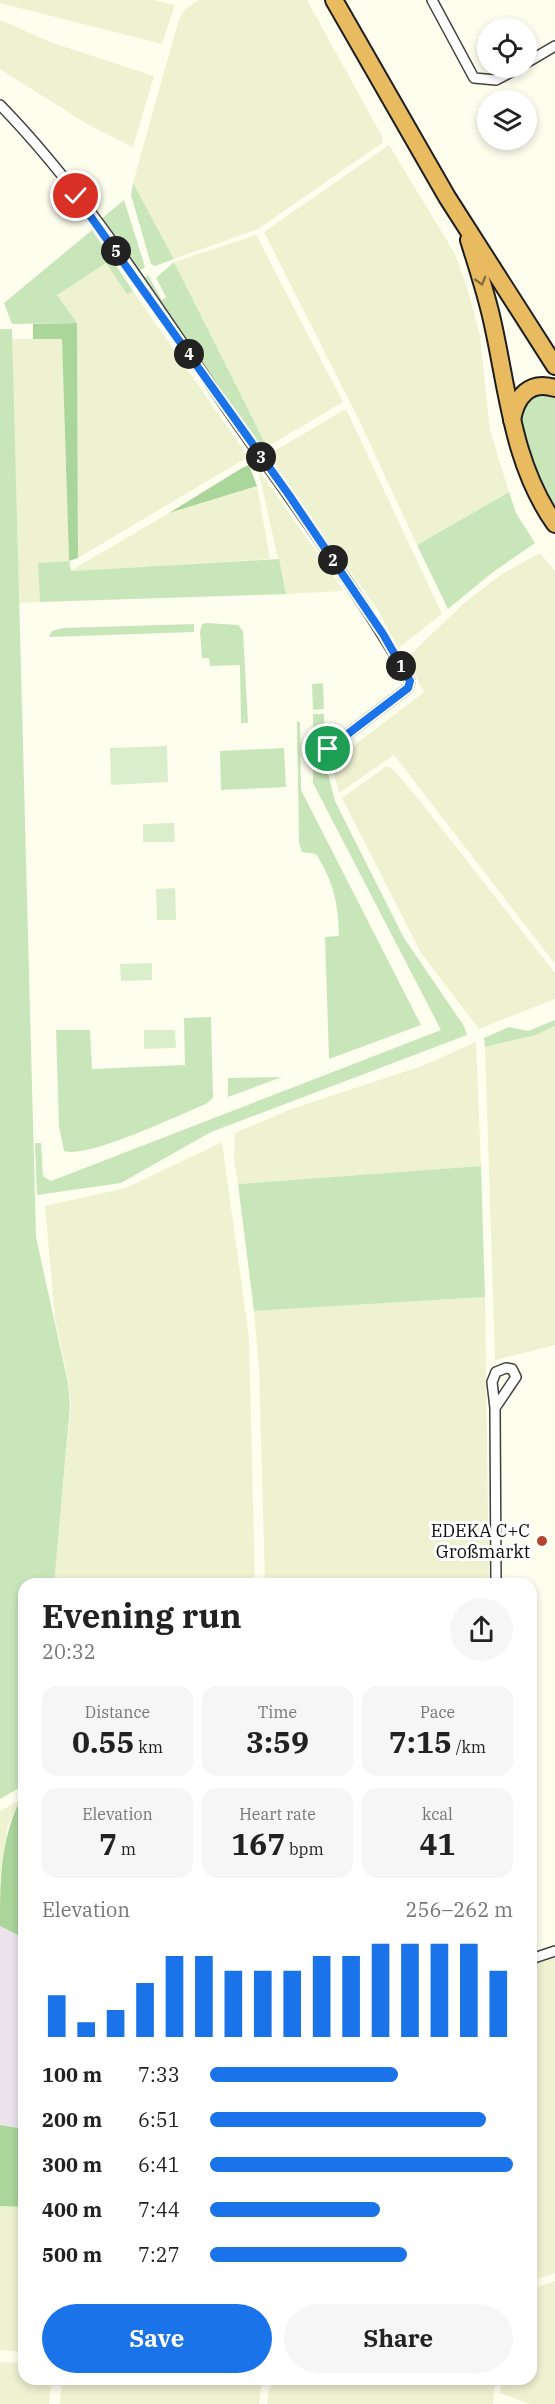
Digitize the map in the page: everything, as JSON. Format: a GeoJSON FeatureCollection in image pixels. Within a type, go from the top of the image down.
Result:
{"type":"FeatureCollection","features":[{"type":"Feature","properties":{"kind":"highway"},"geometry":{"type":"LineString","coordinates":[[334,0],[397,113],[555,366]]}},
{"type":"Feature","properties":{"kind":"highway"},"geometry":{"type":"LineString","coordinates":[[465,225],[492,320],[511,424],[534,487],[555,524]]}},
{"type":"Feature","properties":{"kind":"highway"},"geometry":{"type":"LineString","coordinates":[[511,424],[520,395],[535,386],[555,388]]}},
{"type":"Feature","properties":{"kind":"street"},"geometry":{"type":"LineString","coordinates":[[432,0],[474,78],[496,80],[500,78]]}},
{"type":"Feature","properties":{"kind":"street"},"geometry":{"type":"LineString","coordinates":[[537,57],[555,46]]}},
{"type":"Feature","properties":{"kind":"street"},"geometry":{"type":"LineString","coordinates":[[0,105],[40,146],[119,255],[289,495],[383,634],[410,681],[408,688],[328,749]]}},
{"type":"Feature","properties":{"kind":"street"},"geometry":{"type":"LineString","coordinates":[[495,1407],[496,1578]]}},
{"type":"Feature","properties":{"kind":"street"},"geometry":{"type":"LineString","coordinates":[[537,1957],[555,1951]]}},
{"type":"Feature","properties":{"kind":"shaded area"},"geometry":{"type":"Polygon","coordinates":[[[0,1926],[18,1935],[18,2128],[0,2125],[0,1926]]]}},
{"type":"Feature","properties":{"kind":"green space"},"geometry":{"type":"Polygon","coordinates":[[[0,0],[154,0],[175,5],[162,44],[0,3],[0,0]]]}},
{"type":"Feature","properties":{"kind":"green space"},"geometry":{"type":"Polygon","coordinates":[[[199,0],[307,0],[383,138],[382,143],[258,229],[174,259],[133,183],[178,22],[185,9],[199,0]]]}},
{"type":"Feature","properties":{"kind":"green space"},"geometry":{"type":"Polygon","coordinates":[[[0,20],[53,43],[154,76],[133,147],[87,124],[0,69],[0,20]]]}},
{"type":"Feature","properties":{"kind":"green space"},"geometry":{"type":"Polygon","coordinates":[[[389,145],[455,254],[469,294],[480,336],[490,430],[509,492],[417,545],[358,418],[264,232],[389,145]]]}},
{"type":"Feature","properties":{"kind":"green space"},"geometry":{"type":"Polygon","coordinates":[[[133,183],[174,259],[155,266],[151,264],[131,195],[133,183]]]}},
{"type":"Feature","properties":{"kind":"green space"},"geometry":{"type":"Polygon","coordinates":[[[124,200],[145,267],[138,272],[100,220],[124,200]]]}},
{"type":"Feature","properties":{"kind":"green space"},"geometry":{"type":"Polygon","coordinates":[[[92,230],[133,291],[127,294],[106,263],[57,295],[77,323],[12,324],[4,303],[92,230]]]}},
{"type":"Feature","properties":{"kind":"green space"},"geometry":{"type":"Polygon","coordinates":[[[256,235],[343,402],[267,447],[174,262],[256,235]]]}},
{"type":"Feature","properties":{"kind":"green space"},"geometry":{"type":"Polygon","coordinates":[[[106,262],[127,294],[133,291],[248,457],[78,558],[77,323],[57,295],[106,262]]]}},
{"type":"Feature","properties":{"kind":"green space"},"geometry":{"type":"Polygon","coordinates":[[[174,262],[267,447],[263,448],[256,441],[141,279],[148,275],[162,300],[166,297],[156,278],[174,262]]]}},
{"type":"Feature","properties":{"kind":"green space"},"geometry":{"type":"Polygon","coordinates":[[[77,323],[78,558],[69,561],[62,339],[33,339],[33,324],[77,323]]]}},
{"type":"Feature","properties":{"kind":"green space"},"geometry":{"type":"Polygon","coordinates":[[[0,329],[12,329],[36,1237],[68,1383],[70,1406],[55,1578],[18,1578],[18,1788],[0,1799],[0,329]]]}},
{"type":"Feature","properties":{"kind":"green space"},"geometry":{"type":"Polygon","coordinates":[[[12,339],[62,339],[69,561],[39,563],[40,602],[19,603],[12,339]]]}},
{"type":"Feature","properties":{"kind":"green space"},"geometry":{"type":"Polygon","coordinates":[[[555,393],[555,513],[526,455],[521,438],[519,408],[524,396],[555,393]]]}},
{"type":"Feature","properties":{"kind":"green space"},"geometry":{"type":"Polygon","coordinates":[[[346,409],[442,614],[398,648],[378,610],[267,455],[346,409]]]}},
{"type":"Feature","properties":{"kind":"green space"},"geometry":{"type":"Polygon","coordinates":[[[249,465],[257,486],[169,513],[242,468],[249,465]]]}},
{"type":"Feature","properties":{"kind":"green space"},"geometry":{"type":"Polygon","coordinates":[[[258,469],[344,591],[286,594],[258,469]]]}},
{"type":"Feature","properties":{"kind":"green space"},"geometry":{"type":"Polygon","coordinates":[[[257,486],[270,559],[70,571],[169,513],[257,486]]]}},
{"type":"Feature","properties":{"kind":"green space"},"geometry":{"type":"Polygon","coordinates":[[[509,492],[516,513],[535,543],[493,572],[448,609],[417,545],[509,492]]]}},
{"type":"Feature","properties":{"kind":"green space"},"geometry":{"type":"Polygon","coordinates":[[[540,553],[555,571],[555,964],[394,755],[339,793],[331,763],[424,692],[408,662],[410,655],[464,603],[502,574],[540,553]]]}},
{"type":"Feature","properties":{"kind":"green space"},"geometry":{"type":"Polygon","coordinates":[[[279,559],[286,594],[40,602],[38,563],[69,561],[71,571],[279,559]]]}},
{"type":"Feature","properties":{"kind":"green space"},"geometry":{"type":"Polygon","coordinates":[[[194,624],[194,632],[49,637],[52,631],[62,628],[194,624]]]}},
{"type":"Feature","properties":{"kind":"green space"},"geometry":{"type":"Polygon","coordinates":[[[202,624],[238,625],[243,631],[248,723],[241,723],[240,665],[210,666],[209,658],[202,658],[200,632],[202,624]]]}},
{"type":"Feature","properties":{"kind":"green space"},"geometry":{"type":"Polygon","coordinates":[[[323,683],[324,709],[313,710],[312,684],[323,683]]]}},
{"type":"Feature","properties":{"kind":"green space"},"geometry":{"type":"Polygon","coordinates":[[[313,714],[324,714],[323,754],[335,801],[404,938],[464,1026],[467,1035],[211,1132],[121,1183],[37,1195],[35,1143],[41,1143],[43,1176],[51,1181],[441,1030],[313,783],[313,714]]]}},
{"type":"Feature","properties":{"kind":"green space"},"geometry":{"type":"Polygon","coordinates":[[[297,722],[300,722],[301,790],[421,1025],[329,1059],[325,937],[339,936],[338,913],[334,893],[322,864],[316,854],[302,852],[299,843],[297,722]]]}},
{"type":"Feature","properties":{"kind":"green space"},"geometry":{"type":"Polygon","coordinates":[[[167,746],[168,782],[111,785],[110,748],[167,746]]]}},
{"type":"Feature","properties":{"kind":"green space"},"geometry":{"type":"Polygon","coordinates":[[[284,748],[286,787],[221,790],[220,751],[284,748]]]}},
{"type":"Feature","properties":{"kind":"green space"},"geometry":{"type":"Polygon","coordinates":[[[387,766],[392,768],[420,801],[555,973],[555,999],[479,1029],[421,953],[342,798],[387,766]]]}},
{"type":"Feature","properties":{"kind":"green space"},"geometry":{"type":"Polygon","coordinates":[[[174,823],[175,842],[143,842],[143,824],[174,823]]]}},
{"type":"Feature","properties":{"kind":"green space"},"geometry":{"type":"Polygon","coordinates":[[[175,888],[176,920],[157,920],[156,889],[175,888]]]}},
{"type":"Feature","properties":{"kind":"green space"},"geometry":{"type":"Polygon","coordinates":[[[152,963],[152,980],[121,981],[120,964],[152,963]]]}},
{"type":"Feature","properties":{"kind":"green space"},"geometry":{"type":"Polygon","coordinates":[[[211,1017],[213,1098],[206,1104],[112,1143],[76,1152],[64,1151],[59,1126],[56,1030],[90,1030],[92,1069],[185,1065],[184,1018],[211,1017]]]}},
{"type":"Feature","properties":{"kind":"green space"},"geometry":{"type":"Polygon","coordinates":[[[555,1020],[555,1026],[536,1035],[485,1047],[484,1038],[509,1027],[528,1031],[555,1020]]]}},
{"type":"Feature","properties":{"kind":"green space"},"geometry":{"type":"Polygon","coordinates":[[[555,1026],[555,1345],[495,1360],[485,1047],[536,1035],[555,1026]]]}},
{"type":"Feature","properties":{"kind":"green space"},"geometry":{"type":"Polygon","coordinates":[[[144,1030],[175,1030],[176,1048],[144,1049],[144,1030]]]}},
{"type":"Feature","properties":{"kind":"green space"},"geometry":{"type":"Polygon","coordinates":[[[476,1042],[481,1166],[238,1184],[234,1159],[235,1133],[291,1109],[422,1066],[476,1042]]]}},
{"type":"Feature","properties":{"kind":"green space"},"geometry":{"type":"Polygon","coordinates":[[[282,1077],[228,1097],[228,1078],[282,1077]]]}},
{"type":"Feature","properties":{"kind":"green space"},"geometry":{"type":"Polygon","coordinates":[[[222,1142],[249,1338],[255,1578],[54,1578],[71,1405],[68,1379],[55,1319],[45,1206],[126,1188],[222,1142]]]}},
{"type":"Feature","properties":{"kind":"green space"},"geometry":{"type":"Polygon","coordinates":[[[481,1166],[485,1297],[254,1311],[238,1184],[481,1166]]]}},
{"type":"Feature","properties":{"kind":"green space"},"geometry":{"type":"Polygon","coordinates":[[[485,1297],[489,1578],[265,1578],[259,1367],[254,1311],[485,1297]]]}},
{"type":"Feature","properties":{"kind":"green space"},"geometry":{"type":"Polygon","coordinates":[[[18,1801],[8,1825],[0,1876],[0,1811],[18,1801]]]}},
{"type":"Feature","properties":{"kind":"green space"},"geometry":{"type":"Polygon","coordinates":[[[18,1805],[18,1935],[0,1926],[2,1862],[18,1805]]]}},
{"type":"Feature","properties":{"kind":"green space"},"geometry":{"type":"Polygon","coordinates":[[[555,1956],[555,2273],[537,2279],[537,1962],[555,1956]]]}},
{"type":"Feature","properties":{"kind":"green space"},"geometry":{"type":"Polygon","coordinates":[[[0,2125],[18,2128],[18,2207],[0,2206],[0,2125]]]}},
{"type":"Feature","properties":{"kind":"green space"},"geometry":{"type":"Polygon","coordinates":[[[0,2206],[18,2207],[18,2352],[0,2350],[0,2206]]]}},
{"type":"Feature","properties":{"kind":"green space"},"geometry":{"type":"Polygon","coordinates":[[[555,2281],[555,2404],[529,2404],[500,2393],[501,2385],[537,2385],[537,2287],[555,2281]]]}},
{"type":"Feature","properties":{"kind":"green space"},"geometry":{"type":"Polygon","coordinates":[[[0,2362],[18,2363],[18,2385],[51,2385],[49,2404],[0,2404],[0,2362]]]}},
{"type":"Feature","properties":{"kind":"green space"},"geometry":{"type":"Polygon","coordinates":[[[62,2385],[261,2385],[259,2404],[60,2404],[62,2385]]]}},
{"type":"Feature","properties":{"kind":"green space"},"geometry":{"type":"Polygon","coordinates":[[[272,2385],[495,2385],[493,2404],[267,2404],[272,2385]]]}},
{"type":"Feature","properties":{"kind":"place","name":"EDEKA C+C Großmarkt"},"geometry":{"type":"Point","coordinates":[542,1541]}},
{"type":"Feature","properties":{"kind":"route"},"geometry":{"type":"LineString","coordinates":[[76,196],[289,495],[383,634],[410,681],[411,685],[408,688],[328,749]]}}]}
